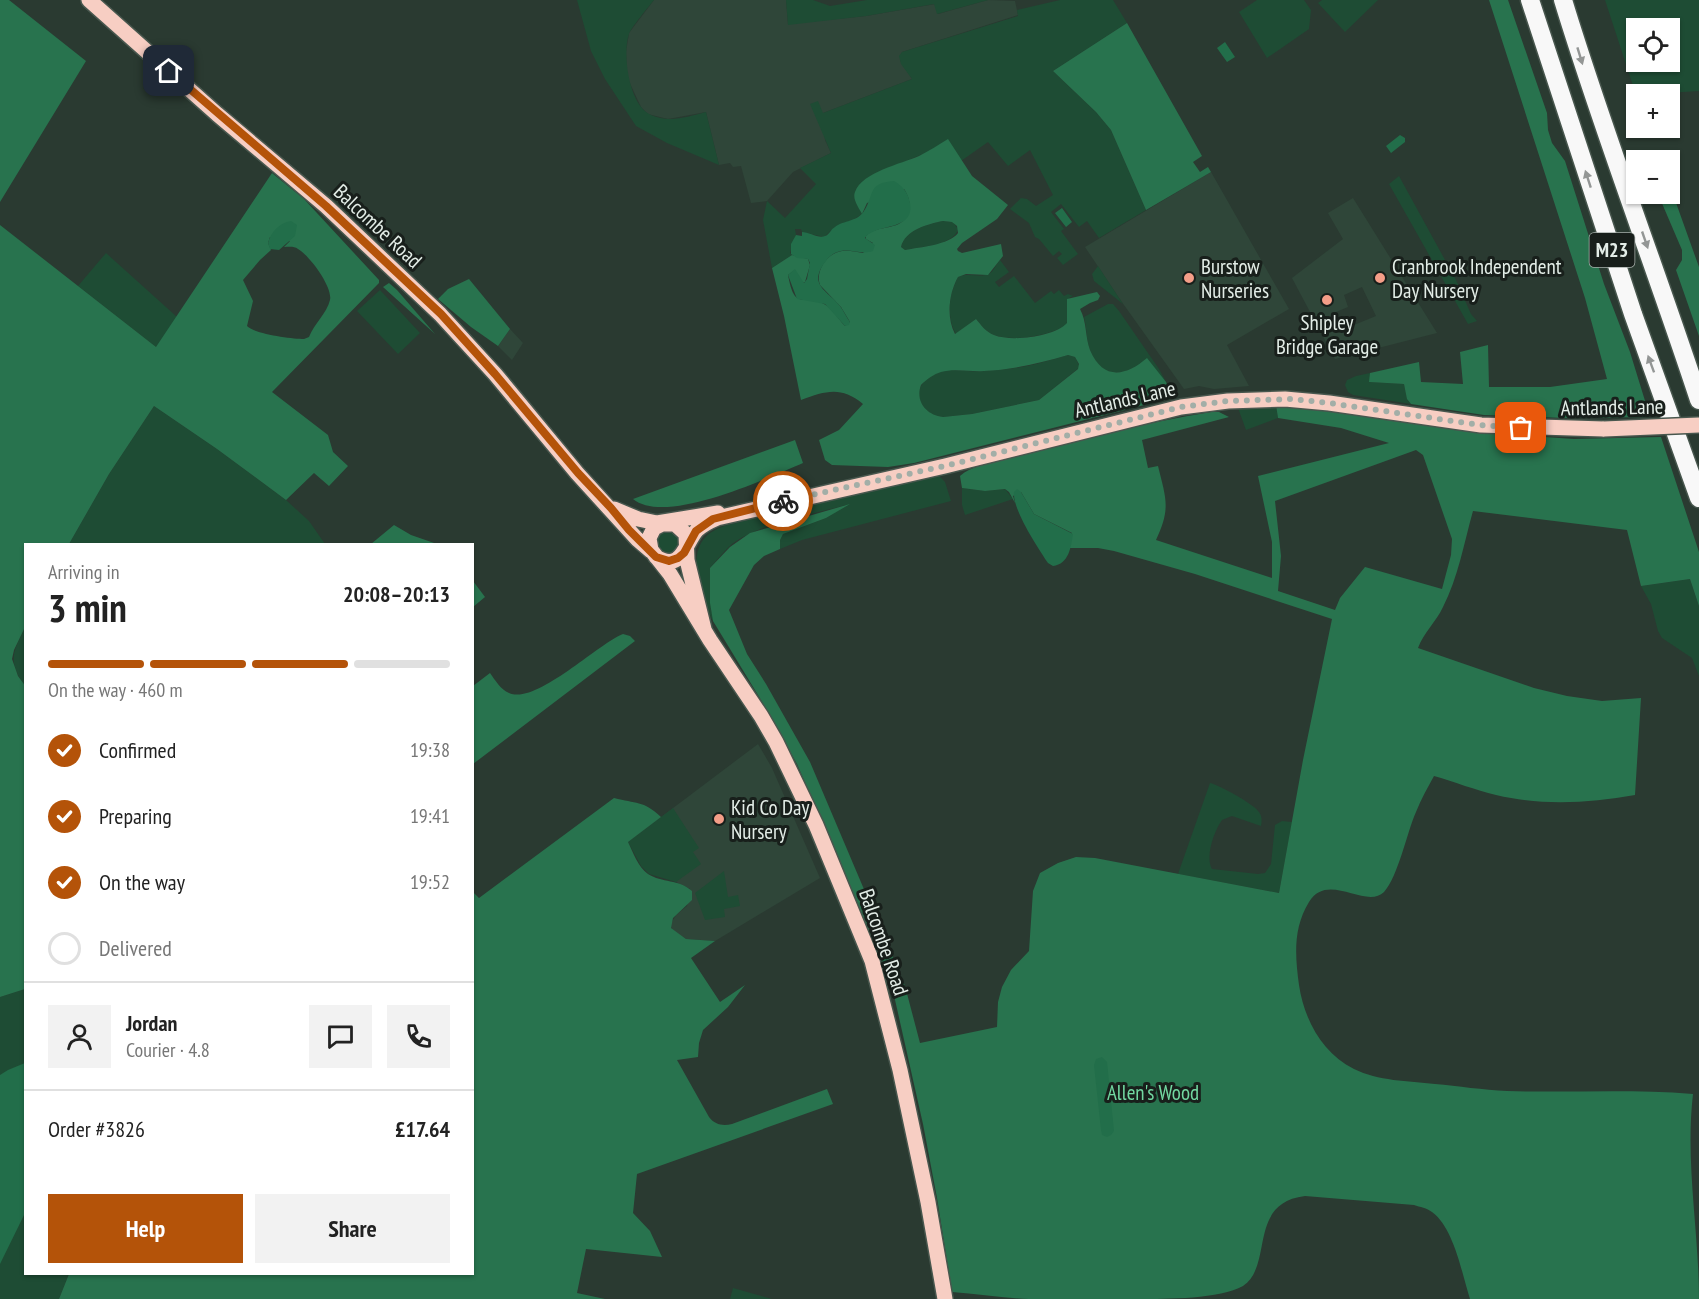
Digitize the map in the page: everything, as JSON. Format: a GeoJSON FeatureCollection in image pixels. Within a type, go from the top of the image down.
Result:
{"type":"FeatureCollection","features":[{"type":"Feature","properties":{"kind":"highway","name":"M23"},"geometry":{"type":"LineString","coordinates":[[1530,0],[1633,314],[1699,498]]}},
{"type":"Feature","properties":{"kind":"highway","name":"M23"},"geometry":{"type":"LineString","coordinates":[[1563,0],[1582,64],[1699,400]]}},
{"type":"Feature","properties":{"kind":"main road","name":"Balcombe Road"},"geometry":{"type":"LineString","coordinates":[[89,0],[217,114],[326,206],[441,314],[578,473],[670,574],[761,716],[784,757],[847,897],[872,961],[900,1070],[928,1202],[945,1299]]}},
{"type":"Feature","properties":{"kind":"main road","name":"Antlands Lane"},"geometry":{"type":"LineString","coordinates":[[687,546],[696,531],[704,524],[748,509],[945,466],[1181,407],[1228,401],[1292,399],[1480,425],[1604,429],[1699,425]]}},
{"type":"Feature","properties":{"kind":"main road","name":"Balcombe Road"},"geometry":{"type":"LineString","coordinates":[[611,508],[648,522],[665,523]]}},
{"type":"Feature","properties":{"kind":"main road","name":"Antlands Lane"},"geometry":{"type":"LineString","coordinates":[[665,523],[696,515],[748,509]]}},
{"type":"Feature","properties":{"kind":"main road"},"geometry":{"type":"LineString","coordinates":[[665,523],[673,523],[681,528],[686,536],[687,546],[676,560],[664,561],[654,554],[649,540],[651,532],[657,526],[665,523]]}},
{"type":"Feature","properties":{"kind":"main road","name":"Balcombe Road"},"geometry":{"type":"LineString","coordinates":[[687,546],[687,560],[704,629]]}},
{"type":"Feature","properties":{"kind":"shaded area"},"geometry":{"type":"Polygon","coordinates":[[[577,0],[654,0],[629,34],[626,54],[633,91],[643,110],[651,115],[665,119],[706,112],[719,165],[667,143],[636,126],[605,79],[591,51],[577,0]]]}},
{"type":"Feature","properties":{"kind":"shaded area"},"geometry":{"type":"Polygon","coordinates":[[[654,0],[786,0],[788,24],[866,16],[935,4],[938,14],[988,0],[1015,1],[1018,15],[902,52],[900,60],[912,79],[823,113],[825,140],[831,153],[793,172],[767,201],[751,203],[741,166],[733,167],[730,163],[719,165],[706,112],[668,119],[648,114],[641,107],[627,77],[626,52],[629,33],[654,0]]]}},
{"type":"Feature","properties":{"kind":"shaded area"},"geometry":{"type":"Polygon","coordinates":[[[786,0],[813,0],[830,6],[867,0],[988,0],[937,14],[934,4],[866,16],[788,25],[786,0]]]}},
{"type":"Feature","properties":{"kind":"shaded area"},"geometry":{"type":"Polygon","coordinates":[[[1060,0],[1113,0],[1127,23],[1053,71],[1096,112],[1111,130],[1146,210],[1099,238],[1087,221],[1079,227],[1061,204],[1051,212],[1064,229],[1061,231],[1078,254],[1063,265],[1057,258],[1062,254],[1059,251],[1053,256],[1035,237],[1029,223],[1010,209],[1021,198],[1027,199],[1036,206],[1053,195],[1030,150],[1008,166],[988,142],[961,161],[947,140],[930,151],[863,181],[855,200],[862,214],[834,228],[824,237],[795,229],[796,235],[790,253],[792,255],[772,268],[763,220],[767,201],[785,218],[816,184],[800,168],[831,153],[810,104],[818,101],[823,113],[912,79],[901,64],[899,56],[902,52],[1018,16],[1017,10],[1060,0]]]}},
{"type":"Feature","properties":{"kind":"shaded area"},"geometry":{"type":"Polygon","coordinates":[[[1257,0],[1304,0],[1311,10],[1309,29],[1267,58],[1239,12],[1257,0]]]}},
{"type":"Feature","properties":{"kind":"shaded area"},"geometry":{"type":"Polygon","coordinates":[[[1322,0],[1378,0],[1345,32],[1318,3],[1322,0]]]}},
{"type":"Feature","properties":{"kind":"shaded area"},"geometry":{"type":"Polygon","coordinates":[[[1605,0],[1699,0],[1699,91],[1680,92],[1680,84],[1632,84],[1628,72],[1680,72],[1680,18],[1626,18],[1626,64],[1605,0]]]}},
{"type":"Feature","properties":{"kind":"shaded area"},"geometry":{"type":"Polygon","coordinates":[[[1225,42],[1235,57],[1227,62],[1217,48],[1225,42]]]}},
{"type":"Feature","properties":{"kind":"shaded area"},"geometry":{"type":"Polygon","coordinates":[[[1400,135],[1405,138],[1405,142],[1391,153],[1386,146],[1400,135]]]}},
{"type":"Feature","properties":{"kind":"shaded area","name":"Burstow Nurseries"},"geometry":{"type":"Polygon","coordinates":[[[1211,172],[1289,309],[1227,345],[1249,386],[1214,389],[1199,386],[1184,389],[1085,247],[1211,172]]]}},
{"type":"Feature","properties":{"kind":"shaded area"},"geometry":{"type":"Polygon","coordinates":[[[1399,176],[1456,280],[1471,314],[1477,321],[1468,324],[1389,184],[1399,176]]]}},
{"type":"Feature","properties":{"kind":"shaded area"},"geometry":{"type":"Polygon","coordinates":[[[894,181],[903,188],[908,196],[910,210],[908,217],[902,222],[870,233],[865,238],[875,245],[873,251],[834,253],[829,257],[818,276],[821,286],[840,306],[850,322],[845,326],[825,304],[797,299],[788,275],[795,269],[804,283],[810,263],[808,259],[797,258],[791,254],[791,244],[796,235],[802,236],[802,232],[823,237],[839,225],[858,217],[864,211],[873,190],[879,184],[894,181]]]}},
{"type":"Feature","properties":{"kind":"shaded area"},"geometry":{"type":"Polygon","coordinates":[[[1353,198],[1437,333],[1335,359],[1292,278],[1343,239],[1328,213],[1353,198]],[[1362,287],[1344,295],[1348,307],[1336,312],[1341,326],[1353,322],[1354,325],[1376,316],[1362,287]]]}},
{"type":"Feature","properties":{"kind":"shaded area"},"geometry":{"type":"Polygon","coordinates":[[[1062,208],[1072,222],[1066,227],[1055,213],[1062,208]]]}},
{"type":"Feature","properties":{"kind":"shaded area"},"geometry":{"type":"Polygon","coordinates":[[[291,221],[297,225],[295,236],[279,250],[270,249],[268,243],[273,232],[279,226],[291,221]]]}},
{"type":"Feature","properties":{"kind":"shaded area"},"geometry":{"type":"Polygon","coordinates":[[[943,221],[953,222],[958,229],[951,239],[919,248],[905,250],[901,247],[903,241],[912,232],[943,221]]]}},
{"type":"Feature","properties":{"kind":"shaded area"},"geometry":{"type":"Polygon","coordinates":[[[106,253],[177,317],[157,348],[78,286],[106,253]]]}},
{"type":"Feature","properties":{"kind":"shaded area"},"geometry":{"type":"Polygon","coordinates":[[[1000,260],[1009,272],[995,282],[999,287],[1014,276],[1035,303],[1051,291],[1054,294],[1059,290],[1064,296],[1068,294],[1073,296],[1068,301],[1068,320],[1065,326],[1040,335],[1011,338],[991,334],[976,319],[956,334],[951,320],[950,305],[952,290],[958,277],[986,275],[993,271],[1000,260]]]}},
{"type":"Feature","properties":{"kind":"shaded area"},"geometry":{"type":"Polygon","coordinates":[[[1098,266],[1123,304],[1094,281],[1092,274],[1098,266]]]}},
{"type":"Feature","properties":{"kind":"shaded area"},"geometry":{"type":"Polygon","coordinates":[[[380,290],[420,333],[398,354],[357,311],[380,290]]]}},
{"type":"Feature","properties":{"kind":"shaded area"},"geometry":{"type":"Polygon","coordinates":[[[1108,304],[1113,304],[1119,311],[1170,389],[1147,359],[1122,372],[1108,371],[1095,360],[1089,346],[1084,317],[1108,304]]]}},
{"type":"Feature","properties":{"kind":"shaded area"},"geometry":{"type":"Polygon","coordinates":[[[510,329],[523,343],[512,360],[498,346],[510,329]]]}},
{"type":"Feature","properties":{"kind":"shaded area"},"geometry":{"type":"Polygon","coordinates":[[[1068,355],[1075,357],[1080,367],[1039,400],[972,414],[943,417],[929,412],[919,399],[924,382],[942,371],[1008,369],[1068,355]]]}},
{"type":"Feature","properties":{"kind":"shaded area"},"geometry":{"type":"Polygon","coordinates":[[[1370,373],[1370,382],[1404,384],[1411,404],[1353,395],[1348,392],[1345,385],[1347,380],[1370,373]]]}},
{"type":"Feature","properties":{"kind":"shaded area"},"geometry":{"type":"Polygon","coordinates":[[[1276,405],[1278,418],[1246,430],[1238,408],[1276,405]]]}},
{"type":"Feature","properties":{"kind":"shaded area"},"geometry":{"type":"Polygon","coordinates":[[[154,406],[286,500],[309,521],[324,543],[70,543],[109,474],[154,406]]]}},
{"type":"Feature","properties":{"kind":"shaded area"},"geometry":{"type":"Polygon","coordinates":[[[937,474],[945,482],[951,501],[802,540],[780,549],[783,534],[826,518],[846,505],[771,525],[732,544],[710,568],[711,610],[716,626],[702,595],[696,560],[703,540],[711,533],[727,525],[937,474]]]}},
{"type":"Feature","properties":{"kind":"shaded area"},"geometry":{"type":"Polygon","coordinates":[[[962,488],[985,491],[1005,489],[1013,499],[965,515],[962,505],[962,488]]]}},
{"type":"Feature","properties":{"kind":"shaded area"},"geometry":{"type":"Polygon","coordinates":[[[1017,489],[1034,514],[1073,534],[1068,554],[1058,565],[1053,566],[1048,563],[1026,528],[1014,499],[1014,492],[1017,489]]]}},
{"type":"Feature","properties":{"kind":"shaded area"},"geometry":{"type":"Polygon","coordinates":[[[667,526],[685,543],[666,559],[652,541],[667,526]]]}},
{"type":"Feature","properties":{"kind":"shaded area"},"geometry":{"type":"Polygon","coordinates":[[[1690,579],[1699,606],[1699,676],[1692,658],[1662,638],[1651,604],[1641,586],[1690,579]]]}},
{"type":"Feature","properties":{"kind":"shaded area"},"geometry":{"type":"Polygon","coordinates":[[[24,629],[24,685],[14,664],[17,644],[24,629]]]}},
{"type":"Feature","properties":{"kind":"shaded area"},"geometry":{"type":"Polygon","coordinates":[[[758,744],[772,768],[820,878],[715,941],[686,939],[672,930],[670,925],[676,915],[687,906],[690,889],[672,880],[628,842],[758,744]]]}},
{"type":"Feature","properties":{"kind":"shaded area"},"geometry":{"type":"Polygon","coordinates":[[[1210,783],[1250,804],[1259,812],[1262,820],[1261,826],[1232,816],[1222,820],[1211,844],[1209,858],[1212,869],[1265,873],[1271,864],[1275,825],[1282,821],[1292,822],[1279,893],[1178,874],[1210,783]]]}},
{"type":"Feature","properties":{"kind":"shaded area"},"geometry":{"type":"Polygon","coordinates":[[[673,808],[699,848],[693,852],[701,864],[676,882],[649,874],[641,866],[628,842],[673,808]]]}},
{"type":"Feature","properties":{"kind":"shaded area"},"geometry":{"type":"Polygon","coordinates":[[[724,871],[728,897],[738,895],[740,906],[724,909],[725,917],[705,920],[695,893],[724,871]]]}},
{"type":"Feature","properties":{"kind":"shaded area"},"geometry":{"type":"Polygon","coordinates":[[[24,989],[24,1275],[69,1275],[59,1299],[0,1299],[0,997],[24,989]]]}},
{"type":"Feature","properties":{"kind":"shaded area"},"geometry":{"type":"Polygon","coordinates":[[[1102,1057],[1107,1062],[1114,1131],[1107,1137],[1102,1135],[1101,1130],[1094,1065],[1096,1059],[1102,1057]]]}},
{"type":"Feature","properties":{"kind":"shaded area"},"geometry":{"type":"Polygon","coordinates":[[[24,1063],[24,1215],[0,1264],[0,1075],[24,1063]]]}},
{"type":"Feature","properties":{"kind":"shaded area"},"geometry":{"type":"Polygon","coordinates":[[[733,1288],[772,1299],[730,1299],[733,1288]]]}},
{"type":"Feature","properties":{"kind":"green space"},"geometry":{"type":"Polygon","coordinates":[[[0,0],[9,0],[86,61],[0,202],[0,0]]]}},
{"type":"Feature","properties":{"kind":"green space"},"geometry":{"type":"Polygon","coordinates":[[[1489,0],[1508,0],[1547,113],[1548,130],[1552,143],[1565,161],[1650,417],[1565,418],[1484,415],[1411,404],[1407,399],[1404,384],[1369,382],[1370,373],[1419,362],[1421,382],[1463,384],[1460,352],[1488,345],[1489,387],[1550,387],[1607,379],[1585,298],[1489,0]]]}},
{"type":"Feature","properties":{"kind":"green space"},"geometry":{"type":"Polygon","coordinates":[[[1127,23],[1202,156],[1193,162],[1200,172],[1208,167],[1211,172],[1146,210],[1111,130],[1096,112],[1053,71],[1127,23]]]}},
{"type":"Feature","properties":{"kind":"green space"},"geometry":{"type":"Polygon","coordinates":[[[948,139],[972,176],[1008,205],[997,219],[957,249],[962,253],[1001,244],[1003,256],[988,275],[966,274],[958,277],[952,290],[950,305],[950,320],[955,334],[976,319],[989,332],[1001,337],[1021,338],[1043,335],[1067,323],[1067,299],[1097,292],[1100,296],[1098,300],[1080,309],[1088,345],[1095,360],[1108,371],[1123,372],[1147,358],[1166,382],[1171,394],[1164,400],[914,463],[888,467],[832,465],[825,460],[819,440],[839,430],[863,404],[840,392],[818,394],[801,400],[772,268],[792,255],[808,259],[810,265],[805,282],[802,283],[795,270],[788,275],[793,294],[800,299],[824,304],[845,326],[850,322],[841,307],[820,285],[821,269],[827,259],[837,252],[863,253],[873,243],[866,239],[866,236],[871,232],[901,222],[906,218],[910,208],[904,189],[867,203],[862,214],[855,200],[855,192],[865,179],[919,156],[948,139]],[[943,221],[912,232],[903,241],[901,247],[905,250],[941,243],[954,237],[958,233],[957,226],[952,222],[943,221]],[[1068,355],[1005,369],[941,372],[921,385],[921,402],[927,410],[943,417],[972,414],[1039,400],[1078,369],[1079,364],[1075,357],[1068,355]]]}},
{"type":"Feature","properties":{"kind":"green space"},"geometry":{"type":"Polygon","coordinates":[[[272,173],[304,199],[379,280],[379,283],[272,392],[328,435],[333,452],[348,466],[329,486],[314,473],[286,500],[154,406],[109,474],[70,543],[24,543],[24,629],[12,659],[18,676],[24,684],[24,989],[0,997],[0,225],[156,347],[272,173]],[[270,237],[268,243],[271,250],[243,280],[253,301],[247,326],[265,334],[304,339],[309,337],[326,309],[330,294],[319,272],[303,252],[296,248],[284,247],[290,241],[270,237]]]}},
{"type":"Feature","properties":{"kind":"green space"},"geometry":{"type":"Polygon","coordinates":[[[1662,204],[1676,204],[1699,267],[1699,336],[1676,270],[1682,260],[1682,250],[1662,204]]]}},
{"type":"Feature","properties":{"kind":"green space"},"geometry":{"type":"Polygon","coordinates":[[[469,279],[510,329],[498,346],[438,299],[448,289],[469,279]]]}},
{"type":"Feature","properties":{"kind":"green space"},"geometry":{"type":"Polygon","coordinates":[[[389,283],[397,290],[435,334],[383,287],[389,283]]]}},
{"type":"Feature","properties":{"kind":"green space","name":"Allen's Wood"},"geometry":{"type":"Polygon","coordinates":[[[1276,405],[1530,436],[1574,439],[1661,437],[1699,552],[1699,606],[1690,579],[1641,586],[1627,530],[1473,511],[1457,572],[1448,596],[1418,648],[1534,688],[1567,696],[1602,701],[1641,698],[1635,795],[1583,801],[1531,801],[1480,791],[1434,776],[1416,812],[1394,876],[1384,892],[1367,897],[1336,890],[1317,893],[1304,912],[1296,942],[1301,998],[1316,1034],[1333,1054],[1363,1073],[1393,1080],[1498,1090],[1693,1094],[1691,1171],[1699,1299],[1470,1299],[1452,1240],[1440,1219],[1430,1211],[1414,1205],[1305,1196],[1287,1201],[1275,1210],[1268,1222],[1258,1264],[1252,1276],[1243,1286],[1221,1294],[1151,1299],[1029,1299],[952,1292],[923,1124],[891,982],[797,764],[713,621],[710,603],[710,568],[730,547],[750,533],[850,504],[826,518],[783,534],[780,549],[764,556],[754,565],[729,610],[747,654],[810,762],[905,986],[920,1043],[997,1027],[998,1002],[1002,987],[1011,970],[1029,951],[1033,891],[1040,873],[1058,863],[1076,857],[1095,858],[1279,893],[1332,619],[1195,574],[1114,551],[1098,548],[1069,548],[1072,533],[1034,514],[1021,492],[1013,496],[1015,503],[1005,489],[985,491],[962,488],[960,476],[980,466],[1080,439],[1219,412],[1229,417],[1142,440],[1148,468],[1158,466],[1165,495],[1164,520],[1156,540],[1272,578],[1272,542],[1258,476],[1389,443],[1341,428],[1278,418],[1276,405]],[[1416,450],[1275,501],[1281,556],[1278,591],[1335,610],[1340,598],[1365,567],[1442,589],[1451,555],[1452,539],[1423,455],[1416,450]]]}},
{"type":"Feature","properties":{"kind":"green space"},"geometry":{"type":"Polygon","coordinates":[[[795,440],[803,463],[742,488],[717,497],[668,507],[648,506],[633,499],[795,440]]]}},
{"type":"Feature","properties":{"kind":"green space"},"geometry":{"type":"Polygon","coordinates":[[[394,525],[411,535],[434,543],[372,543],[394,525]]]}},
{"type":"Feature","properties":{"kind":"green space"},"geometry":{"type":"Polygon","coordinates":[[[474,582],[485,597],[474,606],[474,582]]]}},
{"type":"Feature","properties":{"kind":"green space"},"geometry":{"type":"Polygon","coordinates":[[[623,634],[635,641],[474,763],[474,685],[490,673],[506,692],[521,694],[534,690],[550,683],[623,634]]]}},
{"type":"Feature","properties":{"kind":"green space"},"geometry":{"type":"Polygon","coordinates":[[[614,798],[644,805],[661,817],[628,842],[639,863],[648,874],[682,885],[692,891],[692,900],[673,918],[671,928],[686,939],[715,941],[691,958],[720,1002],[745,985],[728,1007],[703,1030],[698,1057],[677,1060],[709,1117],[719,1124],[732,1124],[827,1089],[833,1104],[637,1174],[633,1213],[650,1231],[662,1257],[586,1249],[577,1293],[605,1299],[59,1299],[69,1275],[474,1275],[474,893],[479,898],[614,798]]]}},
{"type":"Feature","properties":{"kind":"way so far"},"geometry":{"type":"LineString","coordinates":[[783,501],[945,466],[1197,404],[1292,399],[1411,417],[1521,428]]}},
{"type":"Feature","properties":{"kind":"place","name":"Burstow Nurseries"},"geometry":{"type":"Point","coordinates":[1189,278]}},
{"type":"Feature","properties":{"kind":"place","name":"Cranbrook Independent Day Nursery"},"geometry":{"type":"Point","coordinates":[1380,278]}},
{"type":"Feature","properties":{"kind":"place","name":"Shipley Bridge Garage"},"geometry":{"type":"Point","coordinates":[1327,300]}},
{"type":"Feature","properties":{"kind":"place","name":"Kid Co Day Nursery"},"geometry":{"type":"Point","coordinates":[719,819]}},
{"type":"Feature","properties":{"kind":"route"},"geometry":{"type":"LineString","coordinates":[[169,71],[296,179],[441,314],[578,473],[637,539],[660,560],[669,561],[678,558],[684,553],[696,531],[713,519],[783,501]]}}]}
